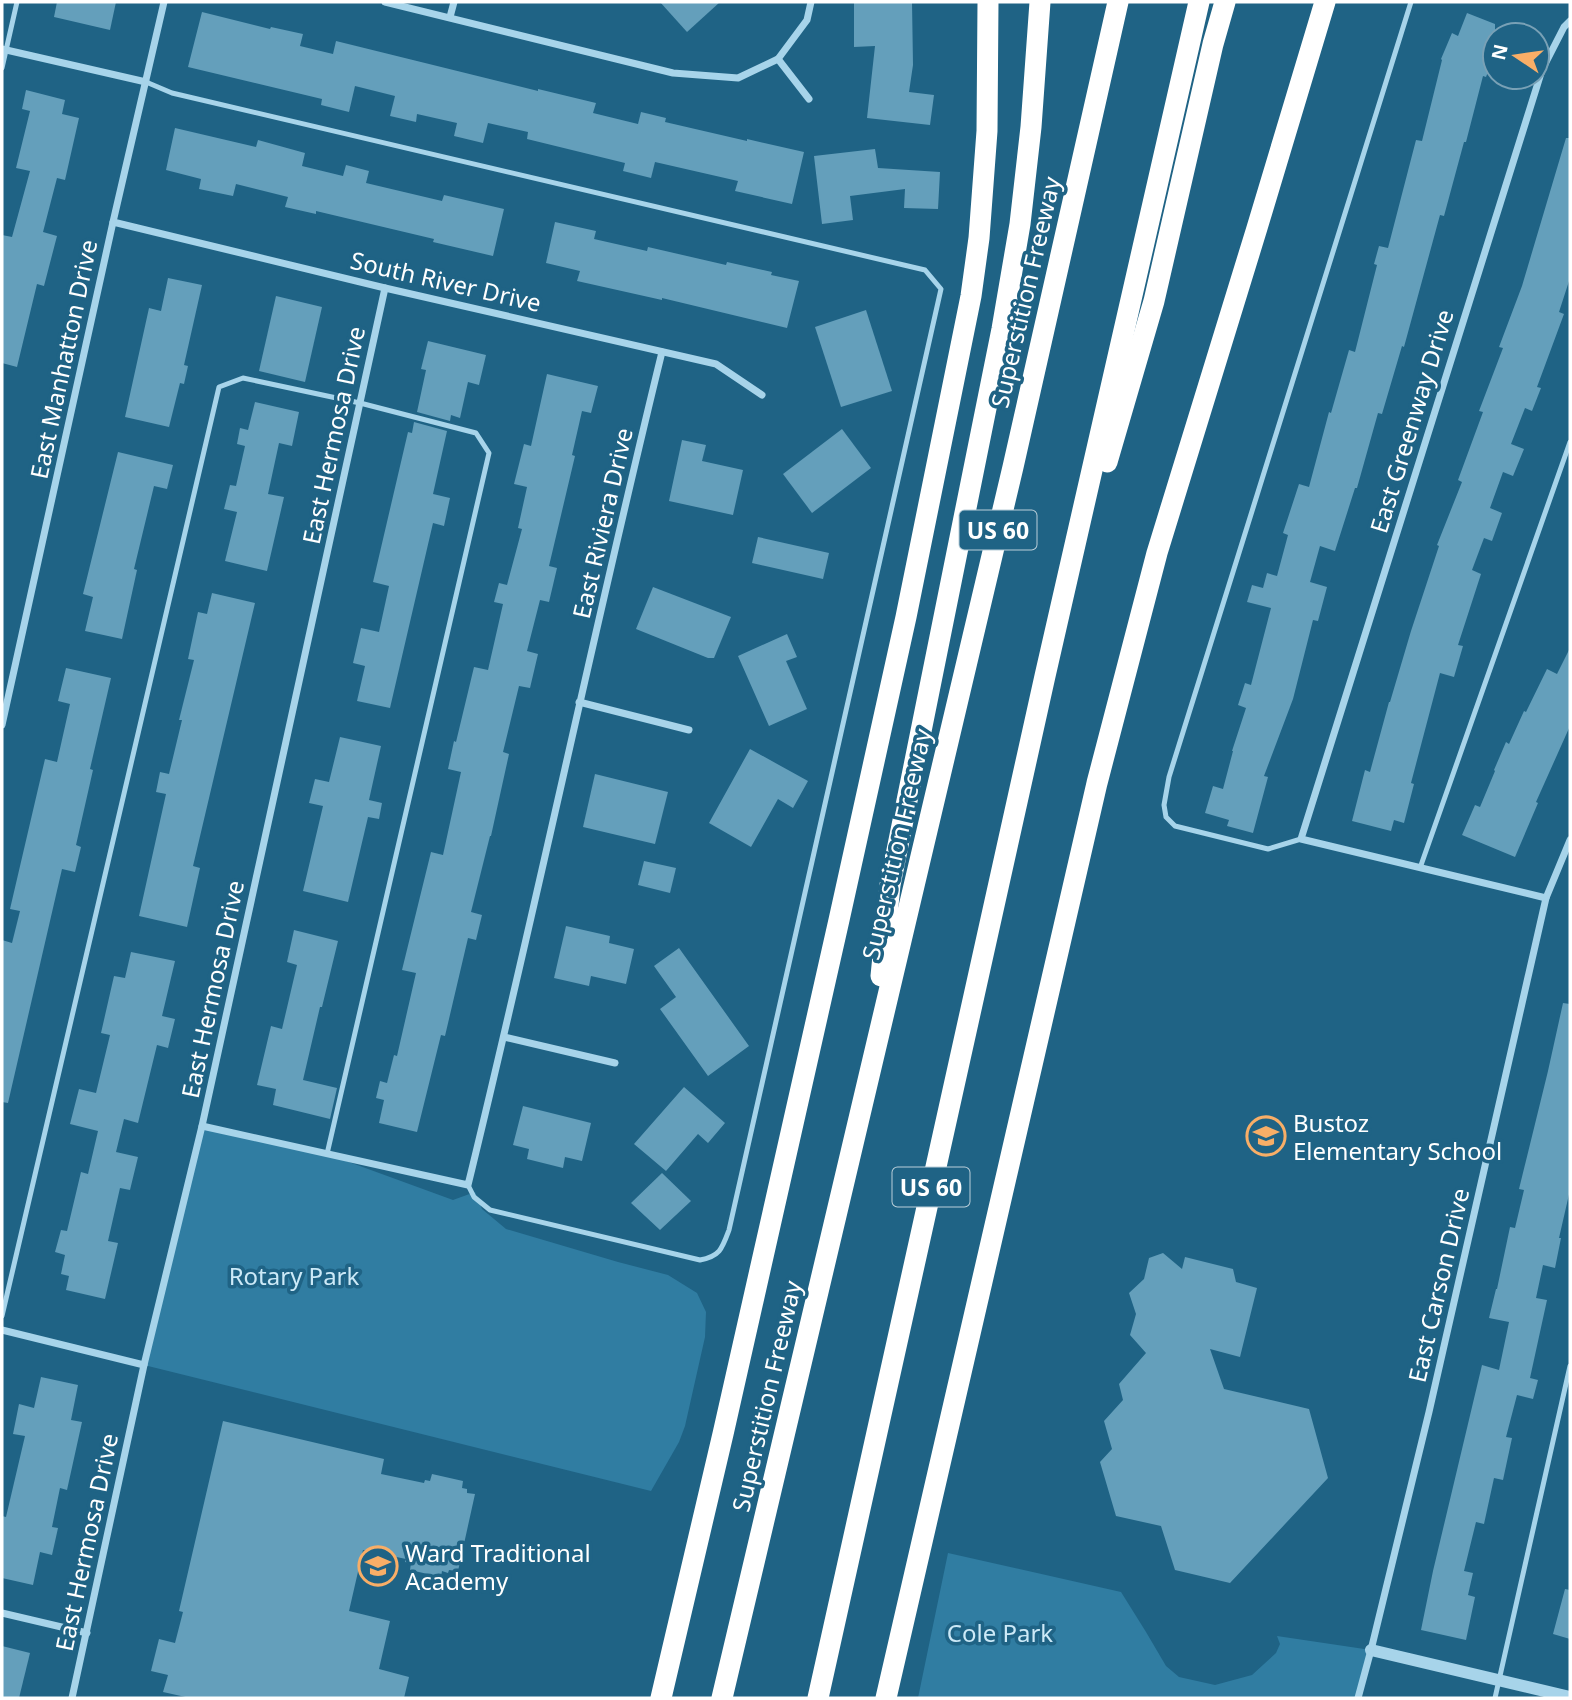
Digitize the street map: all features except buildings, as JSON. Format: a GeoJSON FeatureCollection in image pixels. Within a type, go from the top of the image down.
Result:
{"type":"FeatureCollection","features":[{"type":"Feature","properties":{"kind":"highway"},"geometry":{"type":"LineString","coordinates":[[873,1057],[890,885],[999,342],[1020,224],[1031,127],[1040,2]]}},
{"type":"Feature","properties":{"kind":"highway","name":"Superstition Freeway"},"geometry":{"type":"LineString","coordinates":[[722,1698],[1013,467],[1118,2]]}},
{"type":"Feature","properties":{"kind":"highway","name":"US 60"},"geometry":{"type":"LineString","coordinates":[[818,1698],[1045,676],[1199,2]]}},
{"type":"Feature","properties":{"kind":"highway"},"geometry":{"type":"LineString","coordinates":[[1045,676],[1154,301],[1225,2]]}},
{"type":"Feature","properties":{"kind":"highway"},"geometry":{"type":"LineString","coordinates":[[886,1698],[1097,783],[1132,645],[1157,553],[1325,2]]}},
{"type":"Feature","properties":{"kind":"highway"},"geometry":{"type":"LineString","coordinates":[[661,1698],[860,826],[906,617],[971,296],[984,180],[990,9]]}},
{"type":"Feature","properties":{"kind":"street","name":"East Manhatton Drive"},"geometry":{"type":"LineString","coordinates":[[2,725],[164,2]]}},
{"type":"Feature","properties":{"kind":"street"},"geometry":{"type":"LineString","coordinates":[[386,2],[673,73],[738,78],[778,59],[807,20],[811,2]]}},
{"type":"Feature","properties":{"kind":"street"},"geometry":{"type":"LineString","coordinates":[[450,17],[454,2]]}},
{"type":"Feature","properties":{"kind":"street","name":"East Greenway Drive"},"geometry":{"type":"LineString","coordinates":[[1301,839],[1542,70],[1564,27],[1570,21]]}},
{"type":"Feature","properties":{"kind":"street"},"geometry":{"type":"LineString","coordinates":[[4,49],[146,82]]}},
{"type":"Feature","properties":{"kind":"street"},"geometry":{"type":"LineString","coordinates":[[778,59],[809,99]]}},
{"type":"Feature","properties":{"kind":"street","name":"South River Drive"},"geometry":{"type":"LineString","coordinates":[[113,222],[716,364],[762,395]]}},
{"type":"Feature","properties":{"kind":"street","name":"East Hermosa Drive"},"geometry":{"type":"LineString","coordinates":[[72,1698],[144,1365],[202,1126],[385,288]]}},
{"type":"Feature","properties":{"kind":"street","name":"East Riviera Drive"},"geometry":{"type":"LineString","coordinates":[[468,1185],[663,352]]}},
{"type":"Feature","properties":{"kind":"street"},"geometry":{"type":"LineString","coordinates":[[579,702],[689,730]]}},
{"type":"Feature","properties":{"kind":"street"},"geometry":{"type":"LineString","coordinates":[[1301,839],[1546,898]]}},
{"type":"Feature","properties":{"kind":"street","name":"East Carson Drive"},"geometry":{"type":"LineString","coordinates":[[1357,1698],[1429,1412],[1546,898],[1570,840]]}},
{"type":"Feature","properties":{"kind":"street"},"geometry":{"type":"LineString","coordinates":[[504,1037],[615,1063]]}},
{"type":"Feature","properties":{"kind":"street"},"geometry":{"type":"LineString","coordinates":[[202,1126],[468,1185]]}},
{"type":"Feature","properties":{"kind":"street"},"geometry":{"type":"LineString","coordinates":[[2,1330],[144,1365]]}},
{"type":"Feature","properties":{"kind":"street"},"geometry":{"type":"LineString","coordinates":[[2,1613],[87,1633]]}},
{"type":"Feature","properties":{"kind":"street"},"geometry":{"type":"LineString","coordinates":[[1371,1650],[1570,1697]]}},
{"type":"Feature","properties":{"kind":"lane"},"geometry":{"type":"LineString","coordinates":[[2,68],[4,49],[17,2]]}},
{"type":"Feature","properties":{"kind":"lane"},"geometry":{"type":"LineString","coordinates":[[1301,839],[1268,849],[1175,826],[1166,817],[1164,805],[1168,777],[1411,2]]}},
{"type":"Feature","properties":{"kind":"lane"},"geometry":{"type":"LineString","coordinates":[[146,82],[172,93],[925,270],[941,289],[732,1216],[722,1248],[712,1258],[700,1260],[490,1210],[474,1197],[468,1185]]}},
{"type":"Feature","properties":{"kind":"lane"},"geometry":{"type":"LineString","coordinates":[[2,1316],[219,387],[243,377],[476,433],[489,453],[327,1154]]}},
{"type":"Feature","properties":{"kind":"lane"},"geometry":{"type":"LineString","coordinates":[[1420,868],[1570,442]]}},
{"type":"Feature","properties":{"kind":"lane"},"geometry":{"type":"LineString","coordinates":[[1495,1698],[1570,1366]]}},
{"type":"Feature","properties":{"kind":"green space","name":"Rotary Park"},"geometry":{"type":"Polygon","coordinates":[[[202,1126],[327,1154],[453,1200],[475,1192],[482,1209],[506,1229],[668,1275],[697,1293],[706,1312],[705,1337],[685,1426],[651,1491],[144,1365],[202,1126]]]}},
{"type":"Feature","properties":{"kind":"green space","name":"Cole Park"},"geometry":{"type":"Polygon","coordinates":[[[948,1553],[1121,1592],[1166,1666],[1179,1677],[1215,1685],[1252,1675],[1276,1653],[1280,1644],[1277,1636],[1371,1650],[1358,1698],[918,1698],[948,1553]]]}},
{"type":"Feature","properties":{"kind":"place","name":"Bustoz Elementary School"},"geometry":{"type":"Point","coordinates":[1266,1136]}},
{"type":"Feature","properties":{"kind":"place","name":"Ward Traditional Academy"},"geometry":{"type":"Point","coordinates":[378,1566]}}]}
